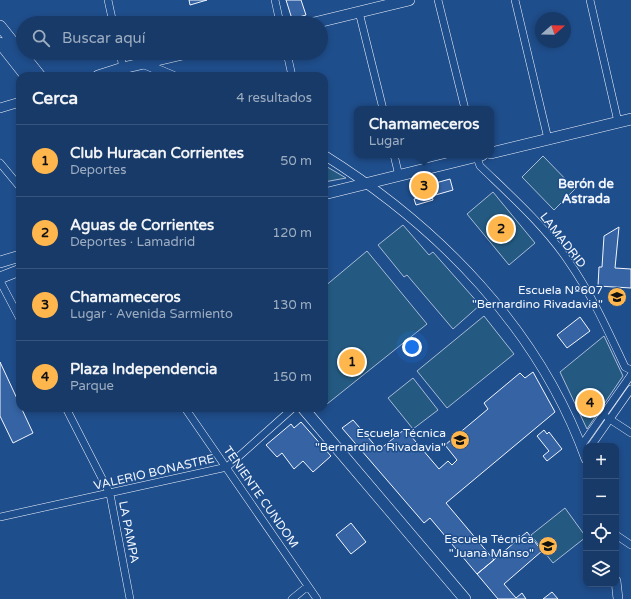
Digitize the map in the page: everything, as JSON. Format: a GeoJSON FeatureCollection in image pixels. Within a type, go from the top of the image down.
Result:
{"type":"FeatureCollection","features":[{"type":"Feature","properties":{"kind":"main road"},"geometry":{"type":"LineString","coordinates":[[328,20],[409,0]]}},
{"type":"Feature","properties":{"kind":"main road"},"geometry":{"type":"LineString","coordinates":[[0,26],[16,46]]}},
{"type":"Feature","properties":{"kind":"main road"},"geometry":{"type":"LineString","coordinates":[[0,43],[23,72]]}},
{"type":"Feature","properties":{"kind":"main road"},"geometry":{"type":"LineString","coordinates":[[27,60],[37,72]]}},
{"type":"Feature","properties":{"kind":"main road"},"geometry":{"type":"LineString","coordinates":[[110,72],[156,60]]}},
{"type":"Feature","properties":{"kind":"main road"},"geometry":{"type":"LineString","coordinates":[[494,152],[631,119]]}},
{"type":"Feature","properties":{"kind":"main road"},"geometry":{"type":"LineString","coordinates":[[328,193],[470,158]]}},
{"type":"Feature","properties":{"kind":"main road"},"geometry":{"type":"LineString","coordinates":[[0,262],[16,257]]}},
{"type":"Feature","properties":{"kind":"main road"},"geometry":{"type":"LineString","coordinates":[[0,279],[16,272]]}},
{"type":"Feature","properties":{"kind":"main road"},"geometry":{"type":"LineString","coordinates":[[307,412],[466,599]]}},
{"type":"Feature","properties":{"kind":"street"},"geometry":{"type":"LineString","coordinates":[[108,0],[111,16]]}},
{"type":"Feature","properties":{"kind":"street"},"geometry":{"type":"LineString","coordinates":[[274,0],[278,16]]}},
{"type":"Feature","properties":{"kind":"street"},"geometry":{"type":"LineString","coordinates":[[438,0],[464,106]]}},
{"type":"Feature","properties":{"kind":"street"},"geometry":{"type":"LineString","coordinates":[[515,0],[548,139]]}},
{"type":"Feature","properties":{"kind":"street"},"geometry":{"type":"LineString","coordinates":[[590,0],[618,122]]}},
{"type":"Feature","properties":{"kind":"street"},"geometry":{"type":"LineString","coordinates":[[359,12],[382,106]]}},
{"type":"Feature","properties":{"kind":"street"},"geometry":{"type":"LineString","coordinates":[[121,60],[123,68]]}},
{"type":"Feature","properties":{"kind":"street"},"geometry":{"type":"LineString","coordinates":[[289,60],[291,72]]}},
{"type":"Feature","properties":{"kind":"street"},"geometry":{"type":"LineString","coordinates":[[142,63],[163,72]]}},
{"type":"Feature","properties":{"kind":"street"},"geometry":{"type":"LineString","coordinates":[[0,108],[16,103]]}},
{"type":"Feature","properties":{"kind":"street"},"geometry":{"type":"LineString","coordinates":[[328,157],[369,183],[436,239],[496,301],[537,359],[561,400],[583,449]]}},
{"type":"Feature","properties":{"kind":"street"},"geometry":{"type":"LineString","coordinates":[[395,158],[399,176]]}},
{"type":"Feature","properties":{"kind":"street","name":"LAMADRID"},"geometry":{"type":"LineString","coordinates":[[478,158],[480,166],[536,223],[569,261],[595,305],[625,367],[631,370]]}},
{"type":"Feature","properties":{"kind":"street"},"geometry":{"type":"LineString","coordinates":[[0,163],[16,182]]}},
{"type":"Feature","properties":{"kind":"street"},"geometry":{"type":"LineString","coordinates":[[0,279],[16,311]]}},
{"type":"Feature","properties":{"kind":"street"},"geometry":{"type":"LineString","coordinates":[[590,443],[604,415],[631,375]]}},
{"type":"Feature","properties":{"kind":"street"},"geometry":{"type":"LineString","coordinates":[[593,443],[631,389]]}},
{"type":"Feature","properties":{"kind":"street","name":"LA PAMPA"},"geometry":{"type":"LineString","coordinates":[[68,412],[110,494],[130,599]]}},
{"type":"Feature","properties":{"kind":"street","name":"TENIENTE CUNDOM"},"geometry":{"type":"LineString","coordinates":[[188,412],[318,599]]}},
{"type":"Feature","properties":{"kind":"street","name":"VALERIO BONASTRE"},"geometry":{"type":"LineString","coordinates":[[0,517],[110,494],[227,467],[289,412]]}},
{"type":"Feature","properties":{"kind":"street"},"geometry":{"type":"LineString","coordinates":[[604,415],[631,433]]}},
{"type":"Feature","properties":{"kind":"street"},"geometry":{"type":"LineString","coordinates":[[619,537],[631,545]]}},
{"type":"Feature","properties":{"kind":"street"},"geometry":{"type":"LineString","coordinates":[[292,599],[308,586]]}},
{"type":"Feature","properties":{"kind":"street"},"geometry":{"type":"LineString","coordinates":[[617,587],[618,599]]}},
{"type":"Feature","properties":{"kind":"shaded area"},"geometry":{"type":"Polygon","coordinates":[[[543,156],[575,189],[554,210],[522,177],[543,156]]]}},
{"type":"Feature","properties":{"kind":"shaded area"},"geometry":{"type":"Polygon","coordinates":[[[328,167],[346,178],[328,181],[328,167]]]}},
{"type":"Feature","properties":{"kind":"shaded area"},"geometry":{"type":"Polygon","coordinates":[[[493,192],[535,243],[509,265],[467,214],[493,192]]]}},
{"type":"Feature","properties":{"kind":"shaded area"},"geometry":{"type":"Polygon","coordinates":[[[403,225],[429,255],[433,252],[480,305],[453,329],[407,275],[404,277],[378,245],[403,225]]]}},
{"type":"Feature","properties":{"kind":"shaded area"},"geometry":{"type":"Polygon","coordinates":[[[367,251],[427,324],[328,403],[328,284],[367,251]]]}},
{"type":"Feature","properties":{"kind":"shaded area"},"geometry":{"type":"Polygon","coordinates":[[[484,316],[514,354],[447,408],[417,371],[484,316]]]}},
{"type":"Feature","properties":{"kind":"shaded area"},"geometry":{"type":"Polygon","coordinates":[[[604,336],[623,376],[587,429],[560,372],[604,336]]]}},
{"type":"Feature","properties":{"kind":"shaded area"},"geometry":{"type":"Polygon","coordinates":[[[413,378],[438,410],[413,429],[388,398],[413,378]]]}},
{"type":"Feature","properties":{"kind":"shaded area"},"geometry":{"type":"Polygon","coordinates":[[[565,508],[583,533],[583,539],[553,563],[531,535],[565,508]]]}},
{"type":"Feature","properties":{"kind":"building"},"geometry":{"type":"Polygon","coordinates":[[[189,0],[207,0],[190,5],[189,0]]]}},
{"type":"Feature","properties":{"kind":"building"},"geometry":{"type":"Polygon","coordinates":[[[286,0],[301,0],[306,15],[291,16],[286,0]]]}},
{"type":"Feature","properties":{"kind":"building"},"geometry":{"type":"Polygon","coordinates":[[[450,179],[453,190],[432,196],[433,200],[416,205],[414,199],[423,196],[421,187],[450,179]]]}},
{"type":"Feature","properties":{"kind":"building","name":"Escuela Nº607 \"Bernardino Rivadavia\""},"geometry":{"type":"Polygon","coordinates":[[[619,227],[615,268],[631,269],[631,288],[598,286],[599,267],[602,267],[604,236],[619,227]]]}},
{"type":"Feature","properties":{"kind":"building"},"geometry":{"type":"Polygon","coordinates":[[[580,317],[590,331],[567,348],[557,335],[580,317]]]}},
{"type":"Feature","properties":{"kind":"building"},"geometry":{"type":"Polygon","coordinates":[[[0,362],[16,396],[16,412],[23,412],[33,433],[13,443],[0,416],[0,362]]]}},
{"type":"Feature","properties":{"kind":"building","name":"Escuela Técnica \"Bernardino Rivadavia\""},"geometry":{"type":"Polygon","coordinates":[[[533,372],[555,412],[446,503],[494,560],[477,574],[430,518],[424,523],[342,428],[353,420],[379,450],[405,429],[439,469],[448,461],[452,465],[457,460],[445,445],[488,409],[484,403],[520,373],[525,378],[533,372]]]}},
{"type":"Feature","properties":{"kind":"building"},"geometry":{"type":"Polygon","coordinates":[[[301,422],[331,456],[313,472],[303,461],[294,469],[282,453],[277,457],[266,445],[291,424],[294,428],[301,422]]]}},
{"type":"Feature","properties":{"kind":"building"},"geometry":{"type":"Polygon","coordinates":[[[544,430],[547,434],[549,432],[562,449],[547,461],[543,456],[549,451],[537,436],[544,430]]]}},
{"type":"Feature","properties":{"kind":"building"},"geometry":{"type":"Polygon","coordinates":[[[351,523],[366,542],[351,554],[336,535],[351,523]]]}},
{"type":"Feature","properties":{"kind":"building","name":"Escuela Técnica \"Juana Manso\""},"geometry":{"type":"Polygon","coordinates":[[[527,532],[542,551],[504,584],[516,598],[522,593],[526,599],[498,599],[477,574],[527,532]]]}},
{"type":"Feature","properties":{"kind":"building"},"geometry":{"type":"Polygon","coordinates":[[[552,592],[558,599],[543,599],[552,592]]]}},
{"type":"Feature","properties":{"kind":"place","name":"Chamameceros"},"geometry":{"type":"Point","coordinates":[424,186]}},
{"type":"Feature","properties":{"kind":"place","name":"Aguas de Corrientes"},"geometry":{"type":"Point","coordinates":[501,229]}},
{"type":"Feature","properties":{"kind":"place","name":"Escuela Nº607 \"Bernardino Rivadavia\""},"geometry":{"type":"Point","coordinates":[617,297]}},
{"type":"Feature","properties":{"kind":"place","name":"Club Huracan Corrientes"},"geometry":{"type":"Point","coordinates":[352,362]}},
{"type":"Feature","properties":{"kind":"place","name":"Plaza Independencia"},"geometry":{"type":"Point","coordinates":[590,403]}},
{"type":"Feature","properties":{"kind":"place","name":"Escuela Técnica \"Bernardino Rivadavia\""},"geometry":{"type":"Point","coordinates":[460,440]}},
{"type":"Feature","properties":{"kind":"place","name":"Escuela Técnica \"Juana Manso\""},"geometry":{"type":"Point","coordinates":[548,546]}},
{"type":"Feature","properties":{"kind":"district","name":"Berón de Astrada"},"geometry":{"type":"Point","coordinates":[586,192]}}]}
